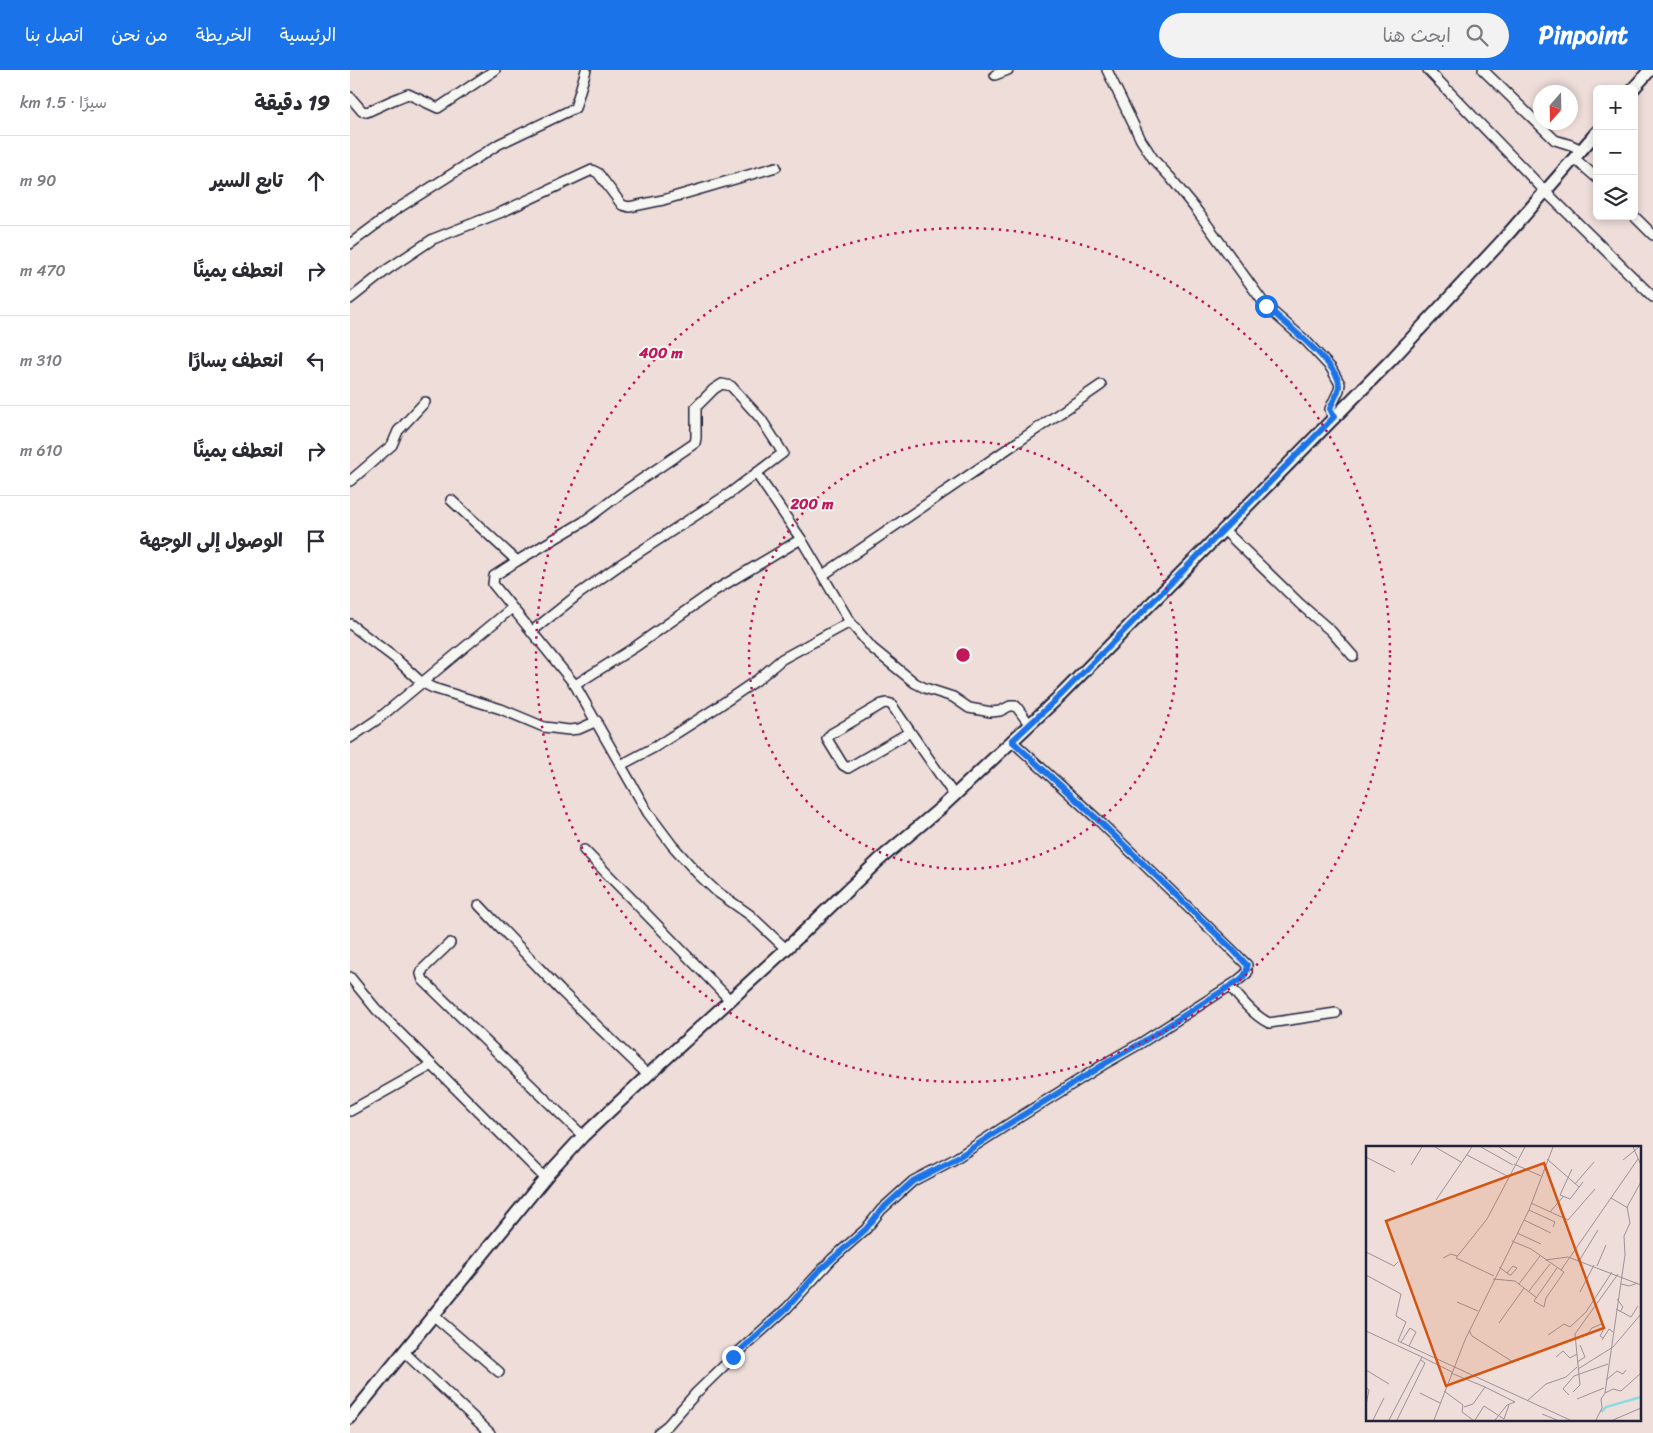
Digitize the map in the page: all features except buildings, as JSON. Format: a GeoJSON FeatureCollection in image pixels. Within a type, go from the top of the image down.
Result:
{"type":"FeatureCollection","features":[{"type":"Feature","properties":{"kind":"street"},"geometry":{"type":"LineString","coordinates":[[350,97],[362,111],[367,112],[408,94],[438,108],[495,70]]}},
{"type":"Feature","properties":{"kind":"street"},"geometry":{"type":"LineString","coordinates":[[350,244],[394,211],[499,144],[575,108],[586,70]]}},
{"type":"Feature","properties":{"kind":"street"},"geometry":{"type":"LineString","coordinates":[[995,75],[1008,70]]}},
{"type":"Feature","properties":{"kind":"street"},"geometry":{"type":"LineString","coordinates":[[1107,70],[1141,140],[1154,160],[1193,206],[1266,306],[1306,341],[1331,368],[1340,384],[1330,409],[1334,417]]}},
{"type":"Feature","properties":{"kind":"street"},"geometry":{"type":"LineString","coordinates":[[1428,70],[1545,191],[1653,296]]}},
{"type":"Feature","properties":{"kind":"street"},"geometry":{"type":"LineString","coordinates":[[1483,70],[1555,140],[1571,144],[1595,175]]}},
{"type":"Feature","properties":{"kind":"street"},"geometry":{"type":"LineString","coordinates":[[1637,85],[1650,70]]}},
{"type":"Feature","properties":{"kind":"street"},"geometry":{"type":"LineString","coordinates":[[350,1418],[545,1178],[583,1136],[786,949],[879,860],[954,796],[1030,725],[1153,603],[1223,529],[1399,351],[1501,242],[1593,137]]}},
{"type":"Feature","properties":{"kind":"street"},"geometry":{"type":"LineString","coordinates":[[350,299],[388,269],[433,239],[502,212],[592,170],[598,173],[622,205],[629,207],[663,200],[776,167]]}},
{"type":"Feature","properties":{"kind":"street"},"geometry":{"type":"LineString","coordinates":[[1638,220],[1653,235]]}},
{"type":"Feature","properties":{"kind":"street"},"geometry":{"type":"LineString","coordinates":[[530,632],[614,569],[730,492],[784,453],[761,419],[731,386],[722,384],[714,389],[696,407],[695,443],[583,522],[516,561],[493,579],[493,584],[530,632],[575,685],[648,813],[672,845],[698,874],[750,915],[786,949]]}},
{"type":"Feature","properties":{"kind":"street"},"geometry":{"type":"LineString","coordinates":[[823,575],[1101,385]]}},
{"type":"Feature","properties":{"kind":"street"},"geometry":{"type":"LineString","coordinates":[[350,481],[392,445],[398,431],[425,402]]}},
{"type":"Feature","properties":{"kind":"street"},"geometry":{"type":"LineString","coordinates":[[756,473],[801,539],[850,622],[872,648],[915,682],[926,688],[953,697],[976,710],[991,712],[1016,706],[1024,714],[1030,725]]}},
{"type":"Feature","properties":{"kind":"street"},"geometry":{"type":"LineString","coordinates":[[451,500],[516,561]]}},
{"type":"Feature","properties":{"kind":"street"},"geometry":{"type":"LineString","coordinates":[[1223,529],[1319,620],[1353,656]]}},
{"type":"Feature","properties":{"kind":"street"},"geometry":{"type":"LineString","coordinates":[[575,685],[635,647],[714,592],[801,539]]}},
{"type":"Feature","properties":{"kind":"street"},"geometry":{"type":"LineString","coordinates":[[350,738],[378,719],[512,608]]}},
{"type":"Feature","properties":{"kind":"street"},"geometry":{"type":"LineString","coordinates":[[621,765],[716,708],[782,660],[850,622]]}},
{"type":"Feature","properties":{"kind":"street"},"geometry":{"type":"LineString","coordinates":[[352,628],[396,659],[422,682],[445,693],[501,709],[544,727],[569,730],[579,729],[597,722]]}},
{"type":"Feature","properties":{"kind":"street"},"geometry":{"type":"LineString","coordinates":[[910,732],[848,768],[843,765],[828,739],[830,734],[886,703],[890,704],[910,732],[954,796]]}},
{"type":"Feature","properties":{"kind":"street"},"geometry":{"type":"LineString","coordinates":[[658,1433],[668,1425],[696,1393],[787,1308],[820,1270],[866,1229],[881,1210],[913,1181],[954,1160],[1106,1063],[1141,1043],[1230,986],[1244,976],[1248,969],[1247,965],[1096,818],[1012,741]]}},
{"type":"Feature","properties":{"kind":"street"},"geometry":{"type":"LineString","coordinates":[[584,850],[730,1000]]}},
{"type":"Feature","properties":{"kind":"street"},"geometry":{"type":"LineString","coordinates":[[479,906],[560,990],[648,1075]]}},
{"type":"Feature","properties":{"kind":"street"},"geometry":{"type":"LineString","coordinates":[[450,943],[423,969],[421,974],[423,980],[583,1136]]}},
{"type":"Feature","properties":{"kind":"street"},"geometry":{"type":"LineString","coordinates":[[350,977],[376,1009],[545,1178]]}},
{"type":"Feature","properties":{"kind":"street"},"geometry":{"type":"LineString","coordinates":[[1230,986],[1246,1004],[1269,1024],[1336,1013]]}},
{"type":"Feature","properties":{"kind":"street"},"geometry":{"type":"LineString","coordinates":[[350,1110],[432,1064]]}},
{"type":"Feature","properties":{"kind":"street"},"geometry":{"type":"LineString","coordinates":[[434,1315],[499,1372]]}},
{"type":"Feature","properties":{"kind":"street"},"geometry":{"type":"LineString","coordinates":[[404,1352],[490,1433]]}},
{"type":"Feature","properties":{"kind":"route"},"geometry":{"type":"LineString","coordinates":[[733,1357],[787,1308],[820,1270],[856,1239],[881,1210],[913,1181],[954,1160],[1106,1063],[1141,1043],[1230,986],[1247,972],[1247,965],[1232,949],[1096,818],[1012,741],[1153,603],[1206,546],[1334,417],[1330,409],[1340,384],[1337,377],[1306,341],[1266,306]]}}]}
